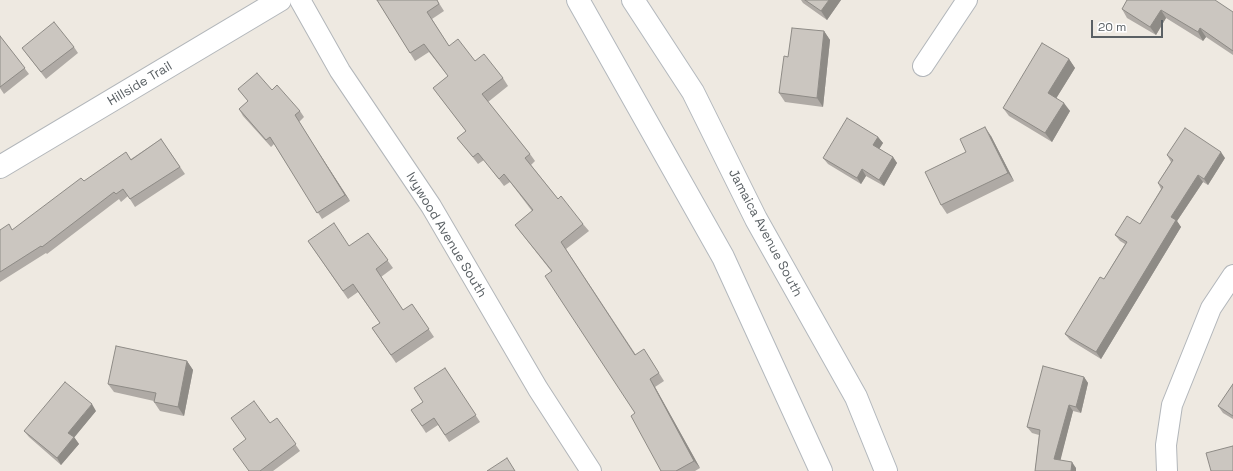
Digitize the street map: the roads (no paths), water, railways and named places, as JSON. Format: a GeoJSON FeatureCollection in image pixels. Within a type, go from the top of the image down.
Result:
{"type":"FeatureCollection","features":[{"type":"Feature","properties":{"kind":"main road","name":"Hillside Trail"},"geometry":{"type":"LineString","coordinates":[[0,167],[280,0]]}},
{"type":"Feature","properties":{"kind":"main road"},"geometry":{"type":"LineString","coordinates":[[578,0],[723,257],[821,471]]}},
{"type":"Feature","properties":{"kind":"main road","name":"Jamaica Avenue South"},"geometry":{"type":"LineString","coordinates":[[633,0],[693,92],[756,219],[856,397],[886,471]]}},
{"type":"Feature","properties":{"kind":"street","name":"Ivywood Avenue South"},"geometry":{"type":"LineString","coordinates":[[300,0],[340,71],[431,206],[538,389],[591,471]]}},
{"type":"Feature","properties":{"kind":"street"},"geometry":{"type":"LineString","coordinates":[[923,66],[967,0]]}},
{"type":"Feature","properties":{"kind":"street"},"geometry":{"type":"LineString","coordinates":[[1167,471],[1166,445],[1172,405],[1212,308],[1233,275]]}}]}
